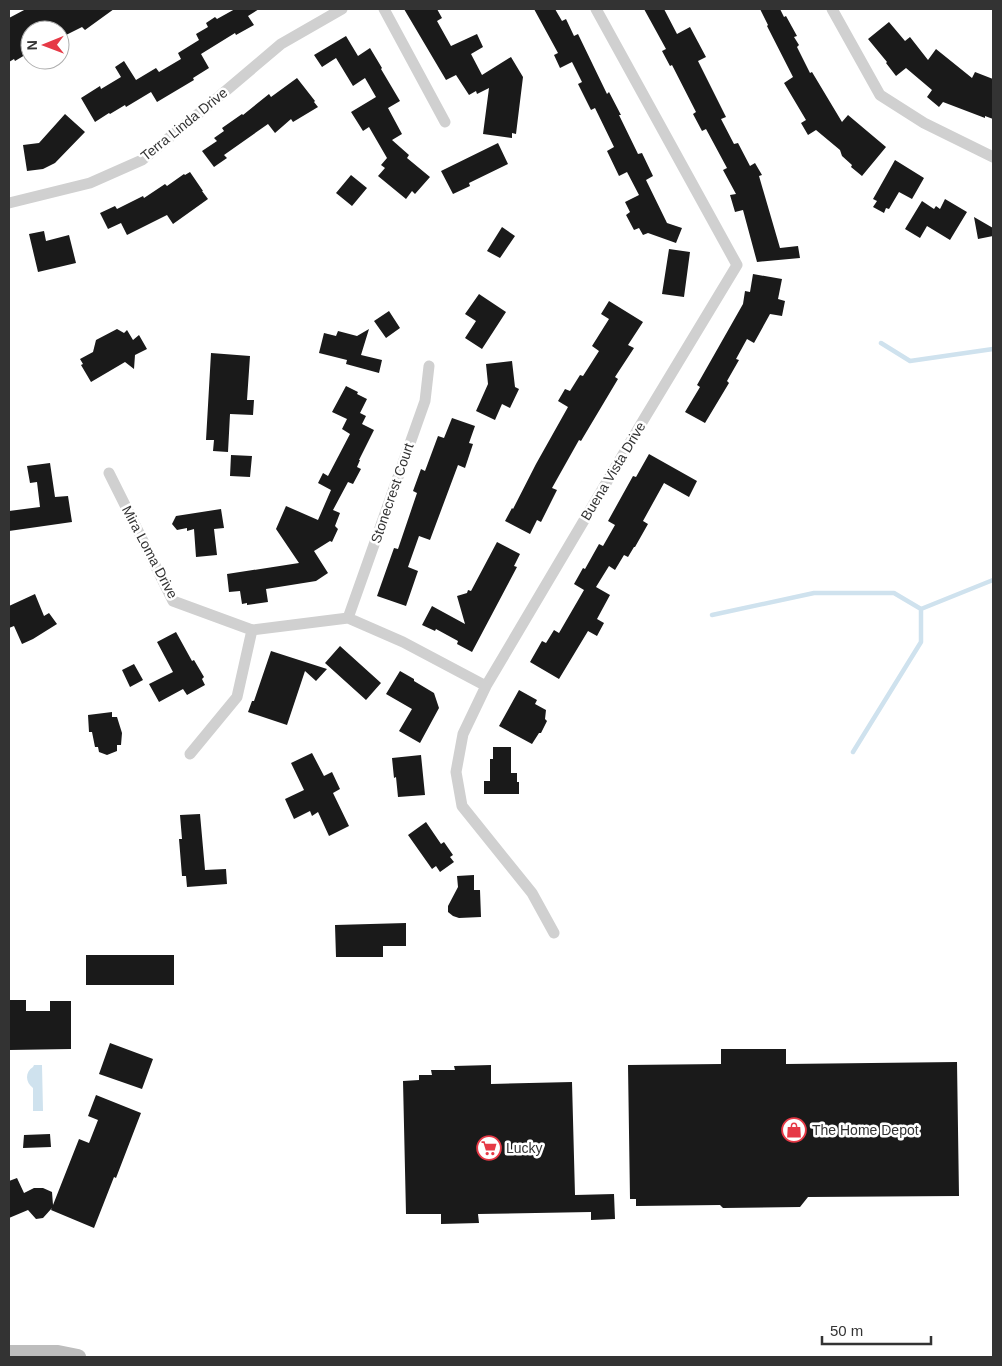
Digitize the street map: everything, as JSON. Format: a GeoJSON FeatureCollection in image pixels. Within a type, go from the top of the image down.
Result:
{"type":"FeatureCollection","features":[{"type":"Feature","properties":{"kind":"main road"},"geometry":{"type":"LineString","coordinates":[[9,1353],[58,1353],[78,1357]]}},
{"type":"Feature","properties":{"kind":"street","name":"Terra Linda Drive"},"geometry":{"type":"LineString","coordinates":[[9,203],[90,183],[142,160],[280,44],[342,9]]}},
{"type":"Feature","properties":{"kind":"street"},"geometry":{"type":"LineString","coordinates":[[384,9],[445,122]]}},
{"type":"Feature","properties":{"kind":"street","name":"Buena Vista Drive"},"geometry":{"type":"LineString","coordinates":[[554,933],[532,893],[462,806],[456,772],[463,734],[486,686],[737,265],[596,9]]}},
{"type":"Feature","properties":{"kind":"street"},"geometry":{"type":"LineString","coordinates":[[832,9],[880,95],[924,124],[993,157]]}},
{"type":"Feature","properties":{"kind":"street","name":"Stonecrest Court"},"geometry":{"type":"LineString","coordinates":[[348,618],[425,401],[429,366]]}},
{"type":"Feature","properties":{"kind":"street","name":"Mira Loma Drive"},"geometry":{"type":"LineString","coordinates":[[109,474],[173,601],[252,630],[348,618]]}},
{"type":"Feature","properties":{"kind":"street"},"geometry":{"type":"LineString","coordinates":[[348,618],[403,642],[486,686]]}},
{"type":"Feature","properties":{"kind":"street"},"geometry":{"type":"LineString","coordinates":[[190,754],[237,697],[252,630]]}},
{"type":"Feature","properties":{"kind":"water"},"geometry":{"type":"Polygon","coordinates":[[[34,1065],[42,1065],[43,1111],[33,1111],[33,1088],[28,1083],[27,1074],[34,1065]]]}},
{"type":"Feature","properties":{"kind":"building"},"geometry":{"type":"Polygon","coordinates":[[[26,9],[114,9],[85,30],[82,27],[70,33],[70,20],[20,20],[20,58],[9,62],[9,18],[26,9]]]}},
{"type":"Feature","properties":{"kind":"building"},"geometry":{"type":"Polygon","coordinates":[[[235,9],[259,9],[248,16],[254,25],[236,35],[235,33],[201,54],[209,68],[193,78],[194,80],[157,102],[151,92],[95,122],[81,98],[100,86],[101,89],[121,77],[115,67],[124,61],[136,80],[156,68],[159,72],[181,59],[178,53],[199,40],[196,34],[208,27],[206,23],[235,9]]]}},
{"type":"Feature","properties":{"kind":"building"},"geometry":{"type":"Polygon","coordinates":[[[404,9],[437,9],[442,18],[437,21],[451,46],[477,34],[483,47],[471,54],[482,75],[511,57],[523,77],[516,134],[512,133],[512,138],[483,134],[489,88],[477,94],[476,91],[469,95],[456,75],[446,80],[404,9]]]}},
{"type":"Feature","properties":{"kind":"building"},"geometry":{"type":"Polygon","coordinates":[[[534,9],[555,9],[562,21],[566,19],[574,36],[578,34],[607,94],[609,92],[621,115],[619,115],[638,154],[642,153],[653,176],[646,180],[667,223],[682,228],[676,243],[648,233],[643,235],[639,228],[634,230],[626,215],[630,212],[625,202],[639,195],[627,172],[619,176],[607,151],[614,147],[595,108],[591,110],[578,84],[582,82],[572,62],[560,68],[554,55],[558,53],[534,9]]]}},
{"type":"Feature","properties":{"kind":"building"},"geometry":{"type":"Polygon","coordinates":[[[644,9],[664,9],[677,34],[690,27],[706,57],[698,61],[726,117],[721,119],[734,144],[738,143],[750,166],[755,163],[762,175],[759,176],[780,248],[798,246],[800,258],[757,262],[743,210],[735,212],[730,195],[736,194],[723,170],[727,168],[706,129],[702,131],[693,114],[696,112],[672,65],[670,66],[662,51],[666,49],[644,9]]]}},
{"type":"Feature","properties":{"kind":"building"},"geometry":{"type":"Polygon","coordinates":[[[760,9],[780,9],[784,17],[786,16],[797,36],[794,37],[799,45],[797,47],[810,73],[812,72],[842,122],[848,115],[886,147],[862,176],[851,167],[852,165],[842,156],[840,150],[816,130],[808,135],[801,123],[806,120],[784,83],[793,77],[760,9]]]}},
{"type":"Feature","properties":{"kind":"building"},"geometry":{"type":"Polygon","coordinates":[[[889,22],[905,41],[910,37],[928,60],[936,49],[972,78],[975,72],[993,79],[993,119],[985,116],[985,118],[943,102],[939,107],[927,97],[932,90],[906,68],[896,76],[868,39],[889,22]]]}},
{"type":"Feature","properties":{"kind":"building"},"geometry":{"type":"Polygon","coordinates":[[[346,36],[358,56],[370,48],[382,68],[400,101],[388,108],[402,134],[392,140],[409,155],[407,158],[430,177],[415,194],[412,191],[406,199],[378,176],[385,168],[381,165],[387,158],[369,127],[363,131],[351,112],[376,97],[365,78],[353,86],[336,58],[322,67],[314,55],[346,36]]]}},
{"type":"Feature","properties":{"kind":"building"},"geometry":{"type":"Polygon","coordinates":[[[297,78],[318,107],[293,122],[291,119],[275,133],[268,124],[224,155],[227,158],[214,167],[202,151],[217,141],[214,138],[224,131],[222,128],[243,115],[269,94],[271,97],[297,78]]]}},
{"type":"Feature","properties":{"kind":"building"},"geometry":{"type":"Polygon","coordinates":[[[65,114],[85,132],[55,163],[43,169],[27,171],[23,145],[39,143],[65,114]]]}},
{"type":"Feature","properties":{"kind":"building"},"geometry":{"type":"Polygon","coordinates":[[[498,143],[508,164],[469,183],[470,186],[453,194],[441,171],[498,143]]]}},
{"type":"Feature","properties":{"kind":"building"},"geometry":{"type":"Polygon","coordinates":[[[895,160],[924,178],[912,199],[899,192],[889,209],[886,208],[884,213],[873,207],[877,201],[873,199],[895,160]]]}},
{"type":"Feature","properties":{"kind":"building"},"geometry":{"type":"Polygon","coordinates":[[[190,172],[208,199],[173,224],[167,215],[127,235],[121,223],[108,229],[100,213],[115,206],[117,209],[143,196],[144,198],[165,184],[167,186],[190,172]]]}},
{"type":"Feature","properties":{"kind":"building"},"geometry":{"type":"Polygon","coordinates":[[[351,175],[367,188],[352,206],[336,193],[351,175]]]}},
{"type":"Feature","properties":{"kind":"building"},"geometry":{"type":"Polygon","coordinates":[[[945,199],[967,212],[950,240],[927,226],[920,238],[905,229],[922,201],[934,209],[936,206],[940,209],[945,199]]]}},
{"type":"Feature","properties":{"kind":"building"},"geometry":{"type":"Polygon","coordinates":[[[974,217],[993,228],[993,236],[978,239],[974,217]]]}},
{"type":"Feature","properties":{"kind":"building"},"geometry":{"type":"Polygon","coordinates":[[[502,227],[515,236],[500,258],[487,251],[502,227]]]}},
{"type":"Feature","properties":{"kind":"building"},"geometry":{"type":"Polygon","coordinates":[[[44,231],[46,241],[69,235],[76,263],[38,272],[29,234],[44,231]]]}},
{"type":"Feature","properties":{"kind":"building"},"geometry":{"type":"Polygon","coordinates":[[[669,249],[690,252],[684,297],[662,294],[669,249]]]}},
{"type":"Feature","properties":{"kind":"building"},"geometry":{"type":"Polygon","coordinates":[[[753,274],[782,279],[778,299],[785,301],[782,316],[770,314],[754,343],[747,339],[736,359],[739,360],[727,381],[729,383],[705,423],[685,412],[700,387],[697,385],[743,304],[745,291],[750,292],[753,274]]]}},
{"type":"Feature","properties":{"kind":"building"},"geometry":{"type":"Polygon","coordinates":[[[479,294],[506,312],[482,349],[465,338],[476,321],[465,314],[479,294]]]}},
{"type":"Feature","properties":{"kind":"building"},"geometry":{"type":"Polygon","coordinates":[[[609,301],[643,322],[628,345],[634,348],[615,377],[618,379],[581,441],[579,440],[552,488],[557,490],[541,522],[537,520],[530,534],[505,521],[568,407],[558,401],[565,389],[570,391],[580,375],[583,376],[599,351],[592,346],[609,319],[601,314],[609,301]]]}},
{"type":"Feature","properties":{"kind":"building"},"geometry":{"type":"Polygon","coordinates":[[[389,311],[400,328],[386,338],[374,321],[389,311]]]}},
{"type":"Feature","properties":{"kind":"building"},"geometry":{"type":"Polygon","coordinates":[[[117,329],[124,333],[127,330],[133,340],[139,335],[147,349],[135,355],[134,369],[125,362],[91,382],[81,365],[83,364],[80,359],[93,352],[96,340],[117,329]]]}},
{"type":"Feature","properties":{"kind":"building"},"geometry":{"type":"Polygon","coordinates":[[[369,329],[361,355],[382,360],[379,373],[346,364],[347,360],[319,353],[324,333],[336,336],[338,331],[357,336],[369,329]]]}},
{"type":"Feature","properties":{"kind":"building"},"geometry":{"type":"Polygon","coordinates":[[[211,353],[250,356],[247,400],[254,400],[253,415],[230,414],[228,452],[213,451],[214,440],[206,440],[211,353]]]}},
{"type":"Feature","properties":{"kind":"building"},"geometry":{"type":"Polygon","coordinates":[[[512,361],[515,387],[519,389],[510,408],[502,404],[495,420],[476,411],[488,384],[486,364],[512,361]]]}},
{"type":"Feature","properties":{"kind":"building"},"geometry":{"type":"Polygon","coordinates":[[[346,386],[367,399],[360,413],[366,416],[362,424],[374,430],[359,460],[357,467],[361,469],[353,484],[348,482],[333,510],[340,513],[335,526],[338,529],[332,542],[330,541],[314,551],[328,573],[316,581],[266,589],[268,602],[242,604],[240,591],[229,592],[227,574],[299,563],[276,529],[286,506],[318,520],[331,490],[318,483],[323,473],[328,476],[350,434],[342,429],[347,419],[332,412],[346,386]]]}},
{"type":"Feature","properties":{"kind":"building"},"geometry":{"type":"Polygon","coordinates":[[[452,418],[475,426],[469,443],[473,444],[465,468],[458,465],[430,540],[419,536],[408,567],[418,571],[406,606],[377,596],[394,548],[398,549],[417,493],[413,491],[421,469],[425,471],[438,436],[444,438],[452,418]]]}},
{"type":"Feature","properties":{"kind":"building"},"geometry":{"type":"Polygon","coordinates":[[[649,454],[697,481],[689,497],[664,483],[643,521],[648,524],[635,547],[628,557],[624,555],[615,570],[609,566],[596,587],[610,595],[597,619],[604,623],[597,636],[588,631],[559,679],[530,662],[542,641],[546,643],[554,630],[559,633],[584,590],[574,584],[599,544],[603,546],[615,525],[608,521],[633,476],[636,477],[649,454]]]}},
{"type":"Feature","properties":{"kind":"building"},"geometry":{"type":"Polygon","coordinates":[[[231,455],[252,456],[250,477],[230,476],[231,455]]]}},
{"type":"Feature","properties":{"kind":"building"},"geometry":{"type":"Polygon","coordinates":[[[50,463],[55,497],[68,496],[72,522],[9,531],[9,511],[40,507],[37,482],[30,483],[27,466],[50,463]]]}},
{"type":"Feature","properties":{"kind":"building"},"geometry":{"type":"Polygon","coordinates":[[[221,509],[224,528],[214,529],[217,555],[196,557],[194,529],[187,531],[187,528],[177,530],[172,524],[176,516],[221,509]]]}},
{"type":"Feature","properties":{"kind":"building"},"geometry":{"type":"Polygon","coordinates":[[[497,542],[520,554],[514,566],[517,567],[472,652],[457,644],[458,641],[436,629],[435,631],[422,625],[432,606],[465,624],[457,596],[467,593],[468,590],[471,591],[497,542]]]}},
{"type":"Feature","properties":{"kind":"building"},"geometry":{"type":"Polygon","coordinates":[[[35,594],[44,616],[49,613],[57,624],[22,644],[14,626],[9,628],[9,606],[35,594]]]}},
{"type":"Feature","properties":{"kind":"building"},"geometry":{"type":"Polygon","coordinates":[[[176,632],[192,661],[194,660],[204,677],[202,679],[205,685],[187,695],[183,689],[159,702],[149,684],[173,672],[157,642],[176,632]]]}},
{"type":"Feature","properties":{"kind":"building"},"geometry":{"type":"Polygon","coordinates":[[[340,646],[381,683],[366,700],[325,663],[340,646]]]}},
{"type":"Feature","properties":{"kind":"building"},"geometry":{"type":"Polygon","coordinates":[[[271,651],[327,669],[316,681],[305,671],[287,725],[248,712],[252,701],[254,701],[271,651]]]}},
{"type":"Feature","properties":{"kind":"building"},"geometry":{"type":"Polygon","coordinates":[[[134,664],[143,680],[130,687],[122,670],[134,664]]]}},
{"type":"Feature","properties":{"kind":"building"},"geometry":{"type":"Polygon","coordinates":[[[400,671],[434,693],[439,708],[420,743],[399,731],[412,709],[386,694],[400,671]]]}},
{"type":"Feature","properties":{"kind":"building"},"geometry":{"type":"Polygon","coordinates":[[[519,690],[537,700],[535,704],[546,710],[545,719],[547,721],[541,733],[539,733],[532,744],[499,726],[519,690]]]}},
{"type":"Feature","properties":{"kind":"building"},"geometry":{"type":"Polygon","coordinates":[[[112,712],[112,717],[117,717],[122,733],[121,745],[117,745],[117,751],[107,755],[99,752],[98,747],[95,747],[92,732],[89,732],[88,715],[112,712]]]}},
{"type":"Feature","properties":{"kind":"building"},"geometry":{"type":"Polygon","coordinates":[[[493,747],[511,747],[511,773],[517,773],[519,794],[484,794],[484,781],[490,781],[490,759],[493,759],[493,747]]]}},
{"type":"Feature","properties":{"kind":"building"},"geometry":{"type":"Polygon","coordinates":[[[312,753],[324,776],[332,772],[340,789],[333,793],[349,826],[329,836],[318,812],[312,816],[310,811],[294,819],[285,799],[304,790],[291,763],[312,753]]]}},
{"type":"Feature","properties":{"kind":"building"},"geometry":{"type":"Polygon","coordinates":[[[421,755],[425,795],[398,797],[392,758],[421,755]]]}},
{"type":"Feature","properties":{"kind":"building"},"geometry":{"type":"Polygon","coordinates":[[[200,814],[205,870],[226,869],[227,884],[187,887],[186,876],[182,876],[179,839],[182,839],[180,815],[200,814]]]}},
{"type":"Feature","properties":{"kind":"building"},"geometry":{"type":"Polygon","coordinates":[[[426,822],[441,844],[444,842],[453,855],[450,857],[454,862],[440,872],[436,866],[432,869],[408,835],[426,822]]]}},
{"type":"Feature","properties":{"kind":"building"},"geometry":{"type":"Polygon","coordinates":[[[474,875],[474,890],[480,890],[481,917],[459,918],[453,916],[448,912],[448,906],[458,887],[457,876],[474,875]]]}},
{"type":"Feature","properties":{"kind":"building"},"geometry":{"type":"Polygon","coordinates":[[[406,923],[406,946],[383,946],[383,957],[336,957],[335,925],[406,923]]]}},
{"type":"Feature","properties":{"kind":"building"},"geometry":{"type":"Polygon","coordinates":[[[86,955],[174,955],[174,985],[86,985],[86,955]]]}},
{"type":"Feature","properties":{"kind":"building"},"geometry":{"type":"Polygon","coordinates":[[[9,1000],[26,1000],[26,1011],[50,1011],[50,1001],[71,1001],[71,1049],[9,1050],[9,1000]]]}},
{"type":"Feature","properties":{"kind":"building"},"geometry":{"type":"Polygon","coordinates":[[[110,1043],[153,1059],[142,1089],[99,1074],[110,1043]]]}},
{"type":"Feature","properties":{"kind":"building","name":"The Home Depot"},"geometry":{"type":"Polygon","coordinates":[[[721,1049],[786,1049],[786,1064],[957,1062],[959,1196],[808,1197],[800,1207],[723,1208],[720,1205],[636,1206],[636,1199],[630,1199],[628,1065],[721,1064],[721,1049]]]}},
{"type":"Feature","properties":{"kind":"building","name":"Lucky"},"geometry":{"type":"Polygon","coordinates":[[[491,1065],[491,1084],[572,1082],[575,1195],[614,1194],[615,1219],[591,1220],[591,1212],[478,1214],[479,1223],[441,1224],[441,1214],[406,1214],[403,1081],[419,1080],[419,1075],[432,1075],[431,1070],[455,1070],[454,1066],[491,1065]]]}},
{"type":"Feature","properties":{"kind":"building"},"geometry":{"type":"Polygon","coordinates":[[[96,1095],[141,1113],[94,1228],[51,1210],[52,1208],[43,1218],[36,1219],[28,1210],[9,1218],[9,1181],[17,1178],[24,1193],[34,1188],[43,1188],[52,1192],[53,1205],[79,1139],[89,1143],[98,1120],[88,1116],[96,1095]]]}},
{"type":"Feature","properties":{"kind":"building"},"geometry":{"type":"Polygon","coordinates":[[[50,1134],[51,1147],[23,1148],[24,1135],[50,1134]]]}},
{"type":"Feature","properties":{"kind":"waterway"},"geometry":{"type":"LineString","coordinates":[[881,343],[910,361],[993,349]]}},
{"type":"Feature","properties":{"kind":"waterway"},"geometry":{"type":"LineString","coordinates":[[853,752],[921,642],[921,609],[993,580]]}},
{"type":"Feature","properties":{"kind":"waterway"},"geometry":{"type":"LineString","coordinates":[[712,615],[814,593],[894,593],[921,609]]}},
{"type":"Feature","properties":{"kind":"place","name":"The Home Depot"},"geometry":{"type":"Point","coordinates":[794,1130]}},
{"type":"Feature","properties":{"kind":"place","name":"Lucky"},"geometry":{"type":"Point","coordinates":[489,1148]}}]}
